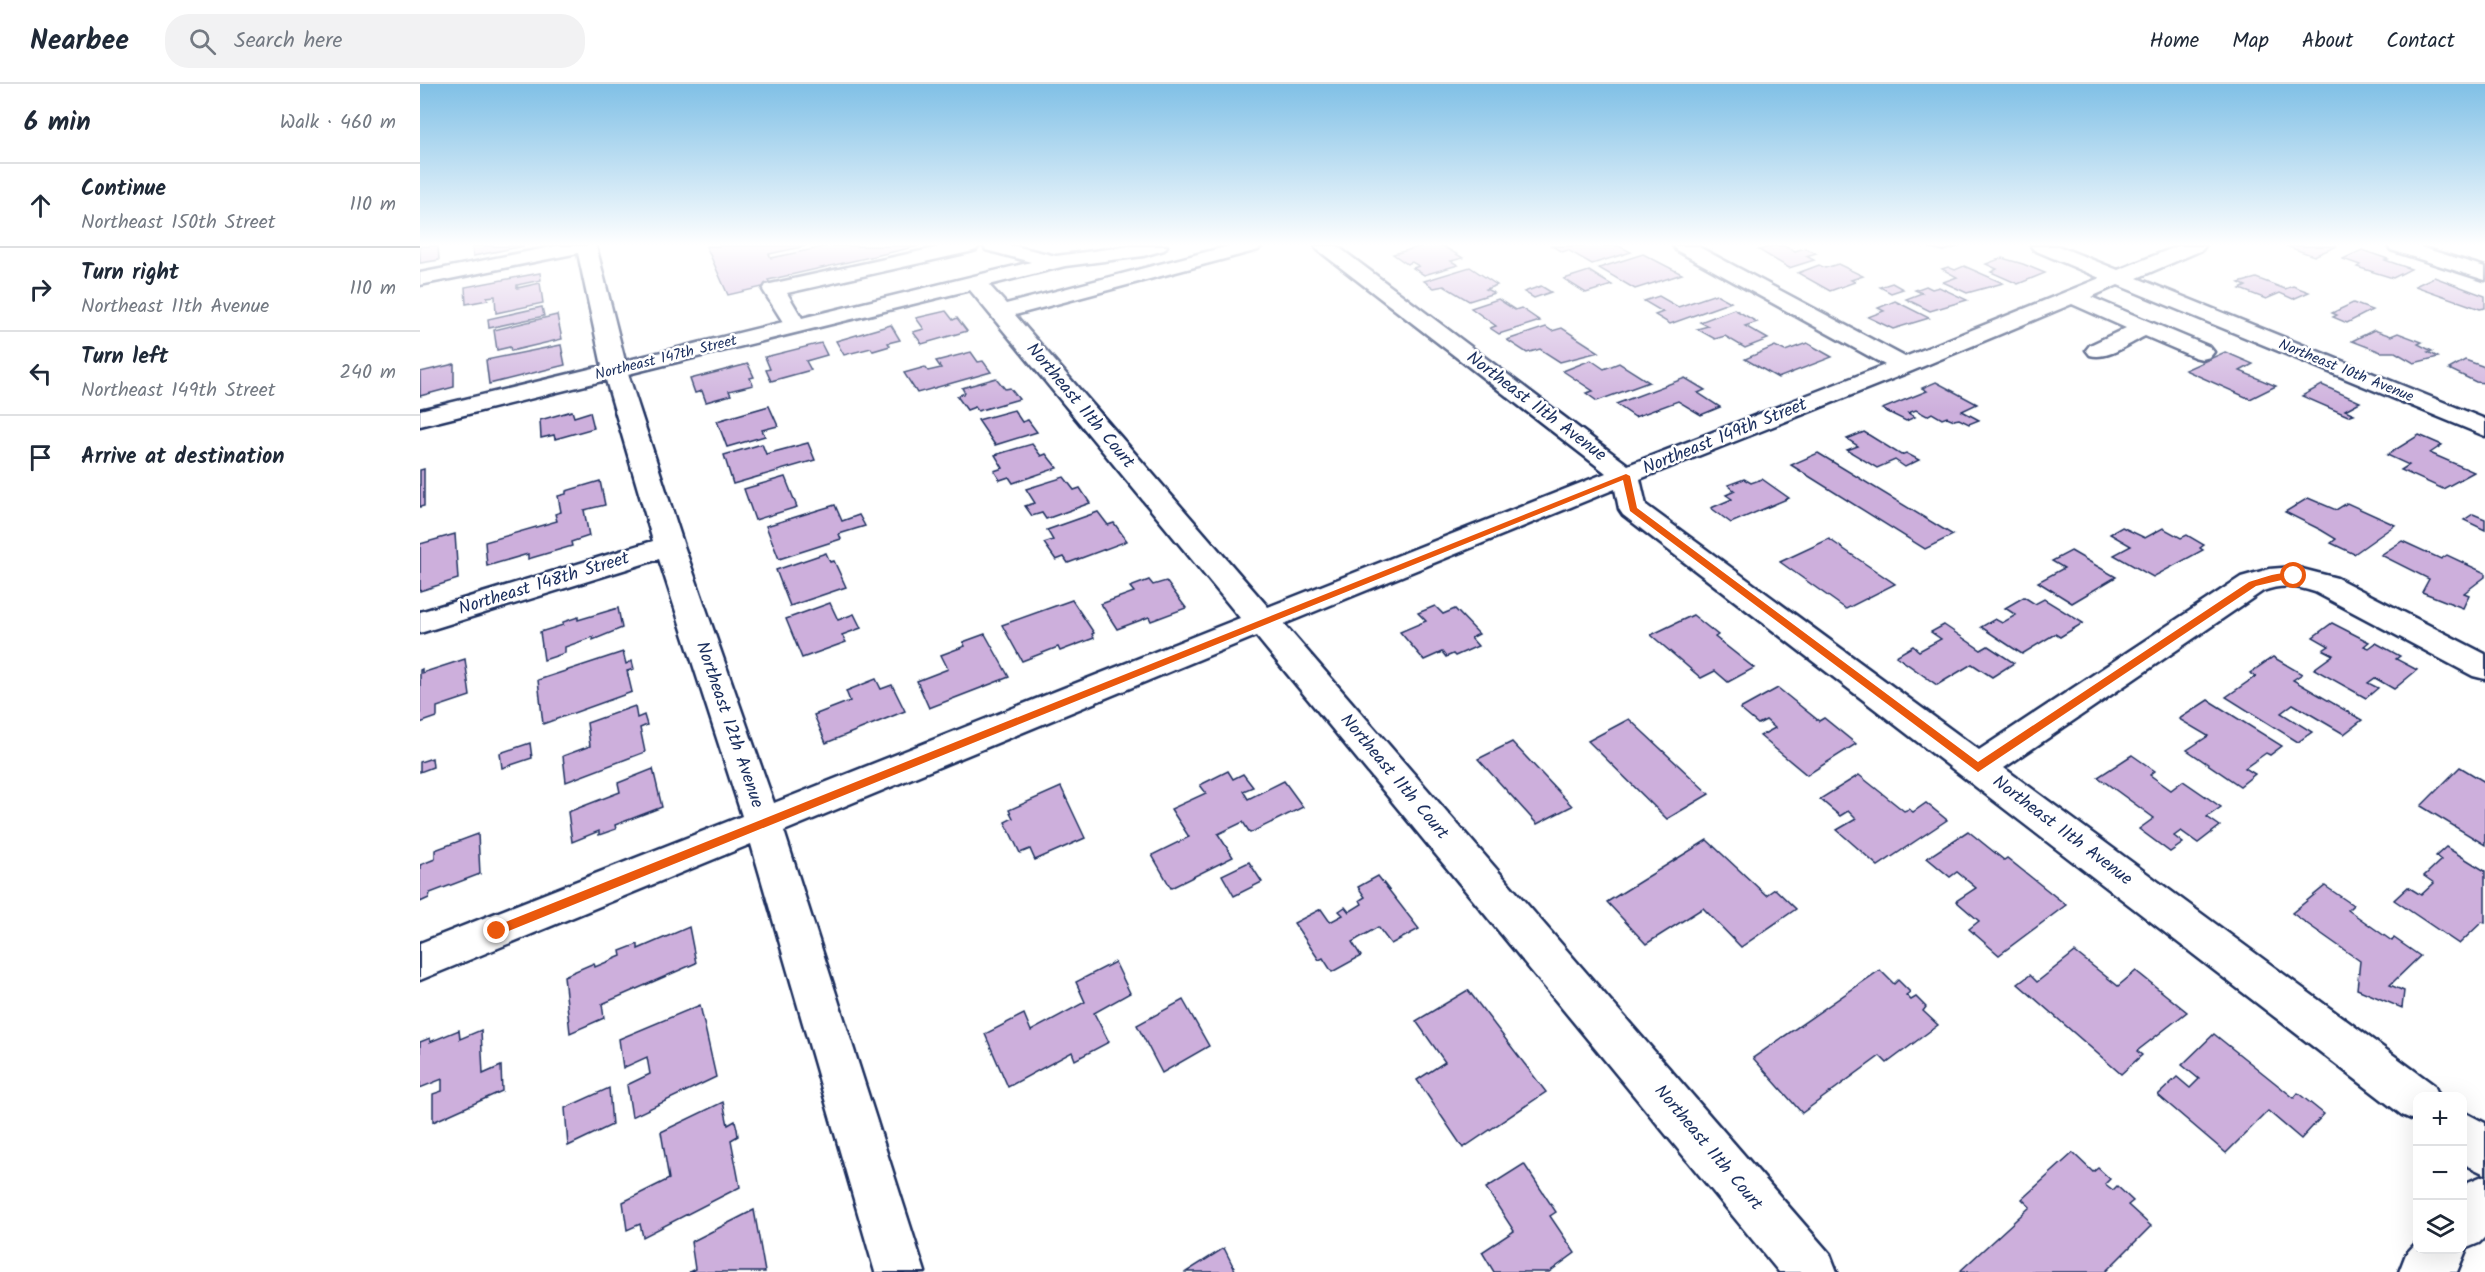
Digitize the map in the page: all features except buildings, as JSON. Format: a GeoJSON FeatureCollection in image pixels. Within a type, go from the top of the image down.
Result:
{"type":"FeatureCollection","features":[{"type":"Feature","properties":{"kind":"street","name":"Northeast 12th Avenue"},"geometry":{"type":"LineString","coordinates":[[600,301],[615,370],[669,546],[763,823],[900,1272]]}},
{"type":"Feature","properties":{"kind":"street"},"geometry":{"type":"LineString","coordinates":[[781,301],[791,318],[845,301]]}},
{"type":"Feature","properties":{"kind":"street","name":"Northeast 147th Street"},"geometry":{"type":"LineString","coordinates":[[420,418],[615,370],[791,318],[879,301]]}},
{"type":"Feature","properties":{"kind":"street","name":"Northeast 11th Court"},"geometry":{"type":"LineString","coordinates":[[991,301],[1812,1272]]}},
{"type":"Feature","properties":{"kind":"street"},"geometry":{"type":"LineString","coordinates":[[1000,312],[1040,301]]}},
{"type":"Feature","properties":{"kind":"street","name":"Northeast 11th Avenue"},"geometry":{"type":"LineString","coordinates":[[1398,301],[1626,476],[1633,509],[2413,1096]]}},
{"type":"Feature","properties":{"kind":"street"},"geometry":{"type":"LineString","coordinates":[[1785,301],[1904,366]]}},
{"type":"Feature","properties":{"kind":"street","name":"Northeast 149th Street"},"geometry":{"type":"LineString","coordinates":[[420,962],[1904,366],[2058,301]]}},
{"type":"Feature","properties":{"kind":"street"},"geometry":{"type":"LineString","coordinates":[[2084,301],[2202,352]]}},
{"type":"Feature","properties":{"kind":"street","name":"Northeast 10th Avenue"},"geometry":{"type":"LineString","coordinates":[[2177,301],[2485,428]]}},
{"type":"Feature","properties":{"kind":"street"},"geometry":{"type":"LineString","coordinates":[[2098,350],[2145,327]]}},
{"type":"Feature","properties":{"kind":"street","name":"Northeast 148th Street"},"geometry":{"type":"LineString","coordinates":[[420,623],[669,546]]}},
{"type":"Feature","properties":{"kind":"street"},"geometry":{"type":"LineString","coordinates":[[1978,768],[2252,584],[2269,578],[2294,576],[2326,585],[2485,668]]}},
{"type":"Feature","properties":{"kind":"street"},"geometry":{"type":"LineString","coordinates":[[2467,1137],[2485,1150]]}},
{"type":"Feature","properties":{"kind":"street"},"geometry":{"type":"LineString","coordinates":[[2467,1221],[2485,1199]]}},
{"type":"Feature","properties":{"kind":"street"},"geometry":{"type":"LineString","coordinates":[[2424,1272],[2440,1254]]}},
{"type":"Feature","properties":{"kind":"route"},"geometry":{"type":"LineString","coordinates":[[497,931],[1626,476],[1633,509],[1978,768],[2252,584],[2269,578],[2294,576]]}}]}
